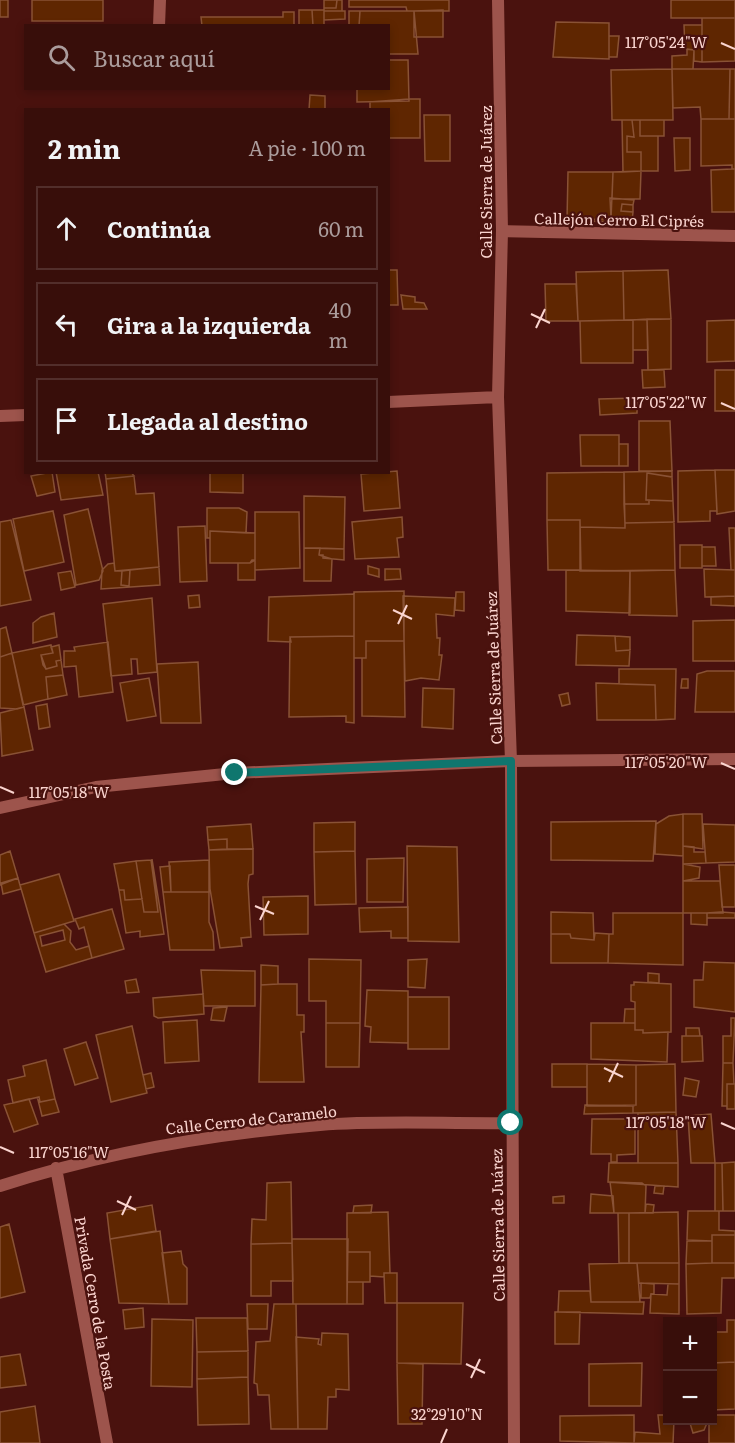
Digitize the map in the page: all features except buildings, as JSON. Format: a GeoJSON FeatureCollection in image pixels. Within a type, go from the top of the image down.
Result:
{"type":"FeatureCollection","features":[{"type":"Feature","properties":{"kind":"street"},"geometry":{"type":"LineString","coordinates":[[159,24],[160,0]]}},
{"type":"Feature","properties":{"kind":"street","name":"Calle Sierra de Juárez"},"geometry":{"type":"LineString","coordinates":[[498,0],[502,231],[498,397],[511,761],[514,1443]]}},
{"type":"Feature","properties":{"kind":"street","name":"Callejón Cerro El Ciprés"},"geometry":{"type":"LineString","coordinates":[[502,231],[735,236]]}},
{"type":"Feature","properties":{"kind":"street"},"geometry":{"type":"LineString","coordinates":[[390,402],[498,397]]}},
{"type":"Feature","properties":{"kind":"street"},"geometry":{"type":"LineString","coordinates":[[0,416],[24,415]]}},
{"type":"Feature","properties":{"kind":"street"},"geometry":{"type":"LineString","coordinates":[[0,808],[96,788],[235,773],[511,761],[735,759]]}},
{"type":"Feature","properties":{"kind":"street","name":"Calle Cerro de Caramelo"},"geometry":{"type":"LineString","coordinates":[[0,1186],[56,1168],[168,1142],[322,1125],[511,1123]]}},
{"type":"Feature","properties":{"kind":"street","name":"Privada Cerro de la Posta"},"geometry":{"type":"LineString","coordinates":[[56,1168],[107,1443]]}},
{"type":"Feature","properties":{"kind":"route"},"geometry":{"type":"LineString","coordinates":[[235,773],[511,761],[511,1123]]}}]}
